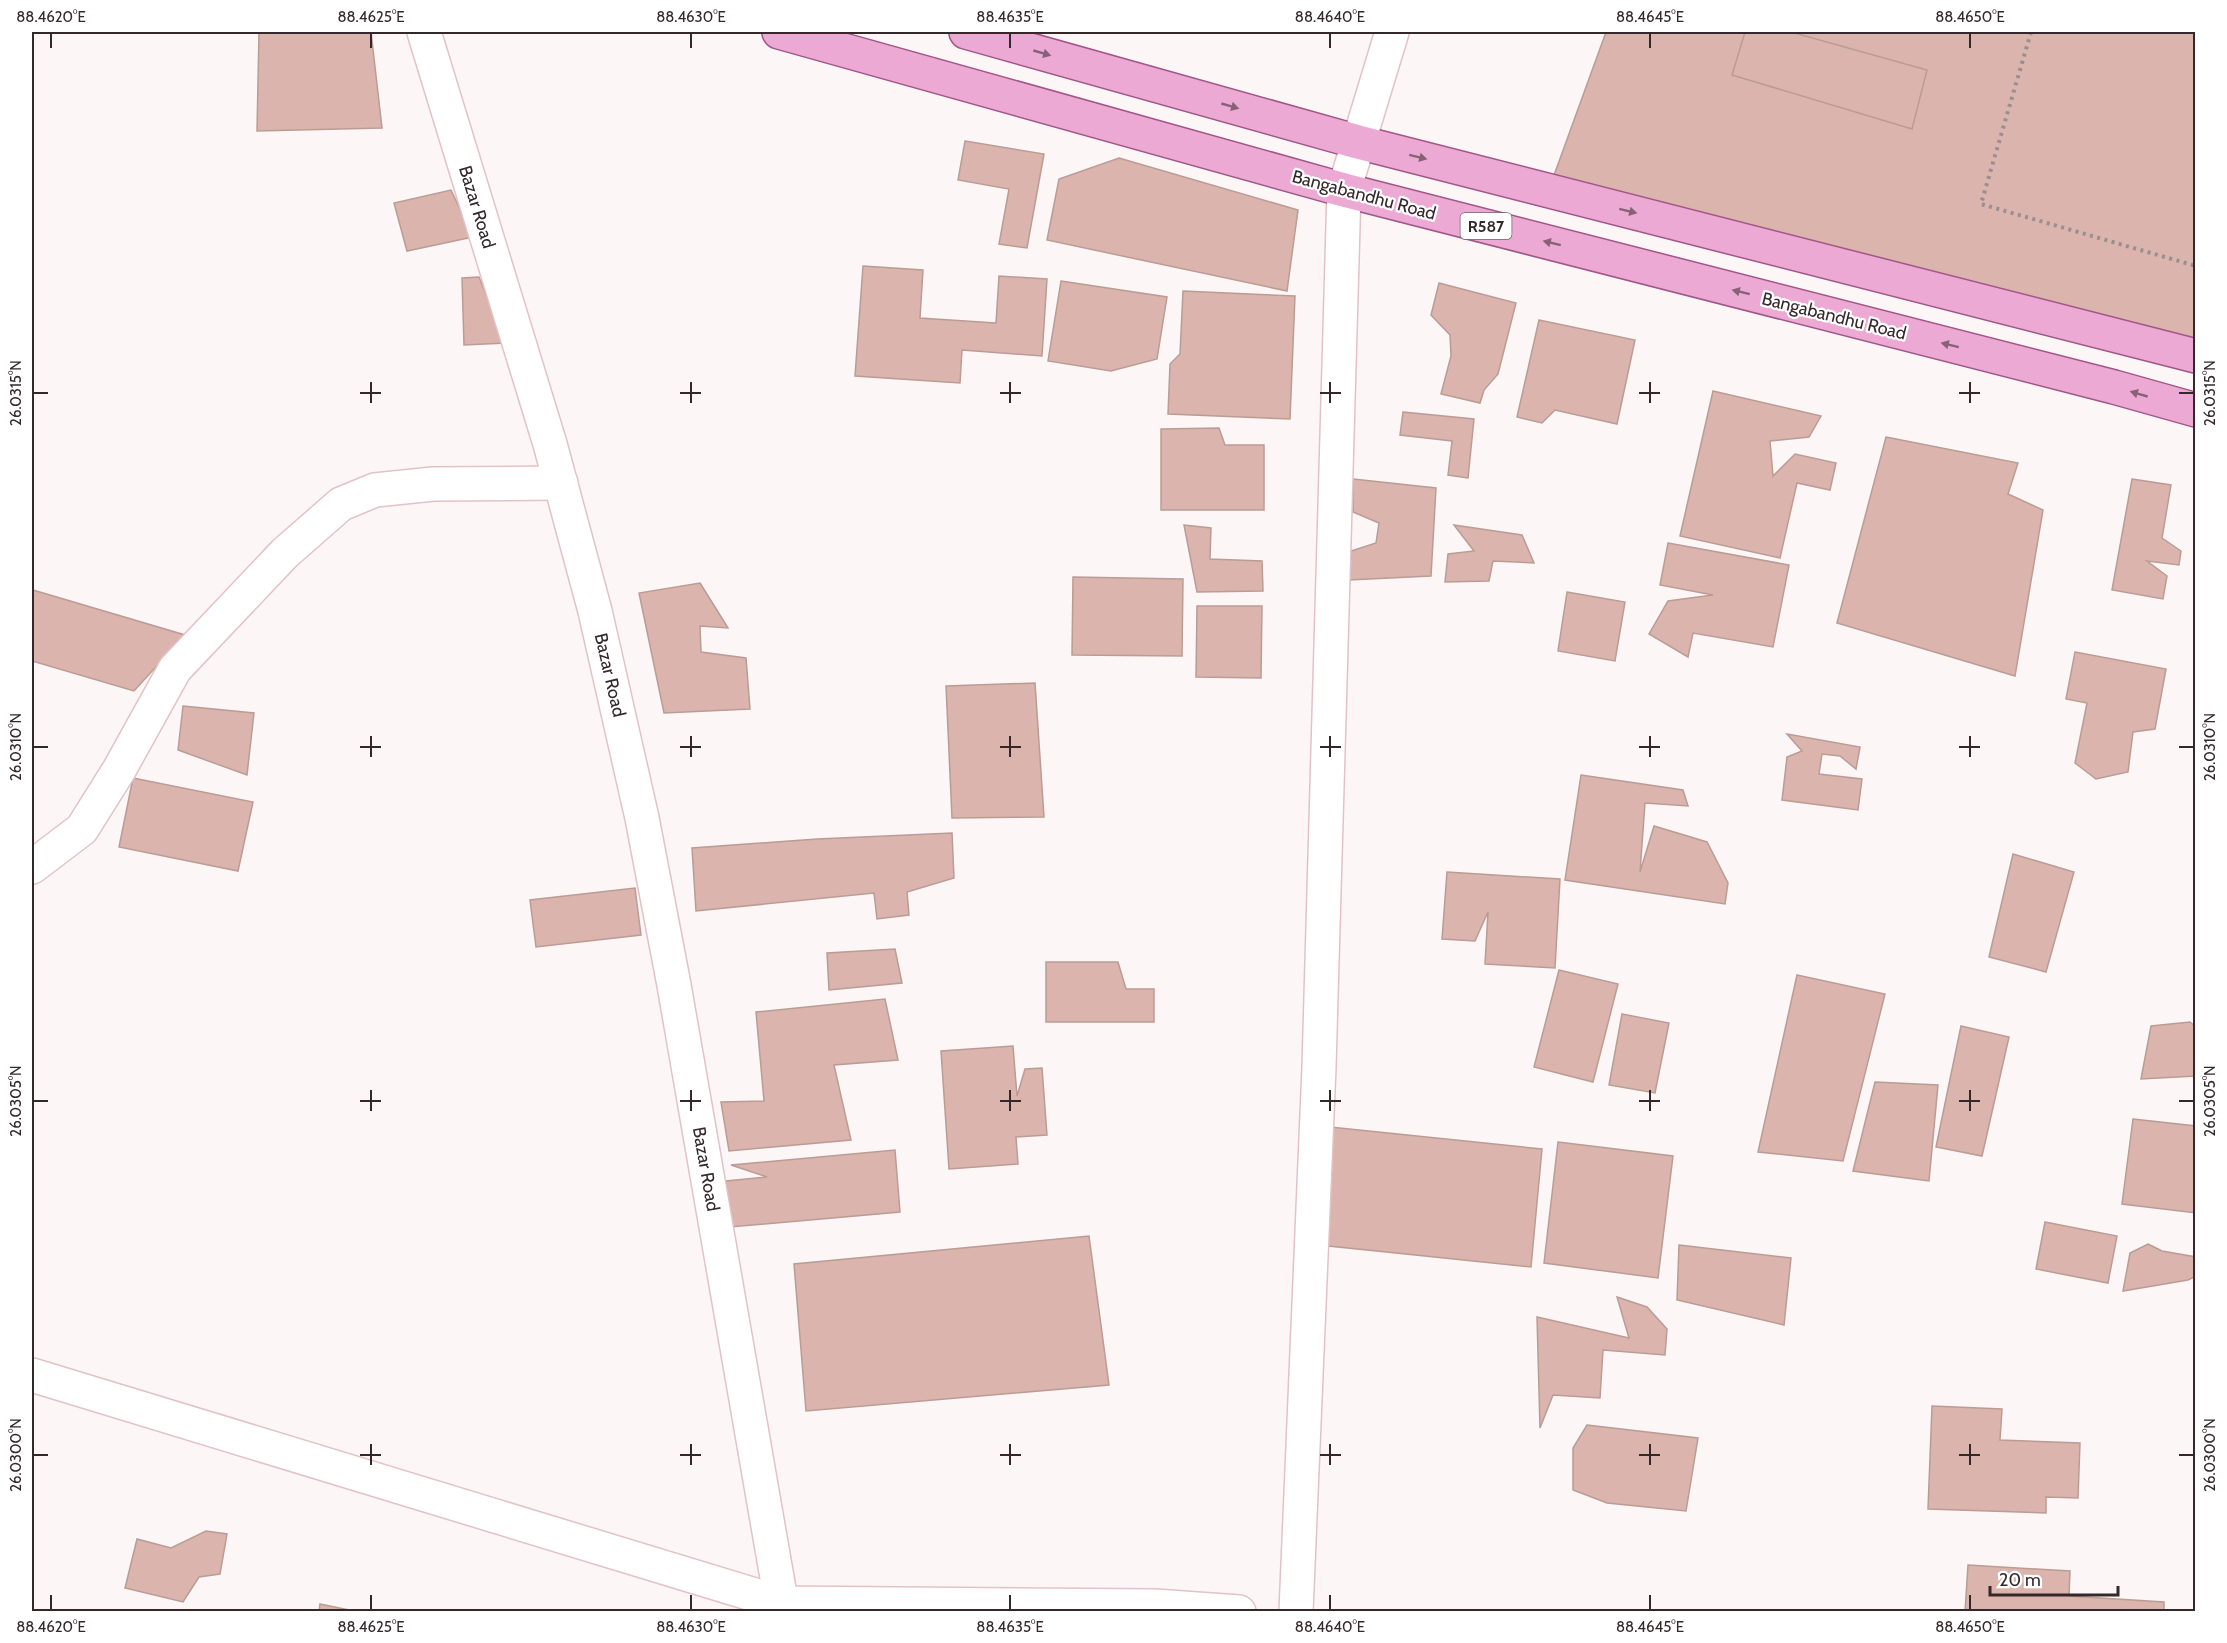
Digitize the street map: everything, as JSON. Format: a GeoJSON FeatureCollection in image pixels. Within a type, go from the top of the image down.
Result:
{"type":"FeatureCollection","features":[{"type":"Feature","properties":{"kind":"main road","name":"Bangabandhu Road"},"geometry":{"type":"LineString","coordinates":[[779,32],[1344,190],[2103,384],[2196,410]]}},
{"type":"Feature","properties":{"kind":"main road"},"geometry":{"type":"LineString","coordinates":[[966,32],[1358,142],[2196,356]]}},
{"type":"Feature","properties":{"kind":"street","name":"Bazar Road"},"geometry":{"type":"LineString","coordinates":[[424,32],[561,483],[595,611],[642,818],[674,985],[782,1607]]}},
{"type":"Feature","properties":{"kind":"street"},"geometry":{"type":"LineString","coordinates":[[1296,1611],[1319,1067],[1344,190],[1392,32]]}},
{"type":"Feature","properties":{"kind":"street"},"geometry":{"type":"LineString","coordinates":[[32,867],[82,829],[119,770],[175,669],[285,553],[341,504],[375,490],[433,484],[561,483]]}},
{"type":"Feature","properties":{"kind":"street"},"geometry":{"type":"LineString","coordinates":[[32,1375],[782,1607],[1155,1606],[1239,1611]]}},
{"type":"Feature","properties":{"kind":"path"},"geometry":{"type":"LineString","coordinates":[[2031,32],[1981,204],[2196,267]]}},
{"type":"Feature","properties":{"kind":"building"},"geometry":{"type":"Polygon","coordinates":[[[259,32],[371,32],[382,128],[257,131],[259,32]]]}},
{"type":"Feature","properties":{"kind":"building"},"geometry":{"type":"Polygon","coordinates":[[[1606,32],[2196,32],[2196,353],[1553,178],[1606,32]]]}},
{"type":"Feature","properties":{"kind":"building"},"geometry":{"type":"Polygon","coordinates":[[[1745,32],[1791,32],[1927,70],[1912,129],[1732,75],[1745,32]]]}},
{"type":"Feature","properties":{"kind":"building"},"geometry":{"type":"Polygon","coordinates":[[[965,141],[1044,154],[1027,248],[999,244],[1009,189],[958,180],[965,141]]]}},
{"type":"Feature","properties":{"kind":"building"},"geometry":{"type":"Polygon","coordinates":[[[1119,158],[1298,210],[1287,291],[1047,240],[1059,179],[1119,158]]]}},
{"type":"Feature","properties":{"kind":"building"},"geometry":{"type":"Polygon","coordinates":[[[451,190],[473,237],[407,251],[394,203],[451,190]]]}},
{"type":"Feature","properties":{"kind":"building"},"geometry":{"type":"Polygon","coordinates":[[[863,266],[923,270],[920,318],[996,323],[999,276],[1047,279],[1042,356],[962,350],[960,383],[855,376],[863,266]]]}},
{"type":"Feature","properties":{"kind":"building"},"geometry":{"type":"Polygon","coordinates":[[[479,277],[506,343],[464,345],[462,278],[479,277]]]}},
{"type":"Feature","properties":{"kind":"building"},"geometry":{"type":"Polygon","coordinates":[[[1061,281],[1167,297],[1157,359],[1111,371],[1048,361],[1061,281]]]}},
{"type":"Feature","properties":{"kind":"building"},"geometry":{"type":"Polygon","coordinates":[[[1439,283],[1516,303],[1498,374],[1484,390],[1480,403],[1441,394],[1451,356],[1450,335],[1431,315],[1439,283]]]}},
{"type":"Feature","properties":{"kind":"building"},"geometry":{"type":"Polygon","coordinates":[[[1183,291],[1295,296],[1290,419],[1168,414],[1170,364],[1180,354],[1183,291]]]}},
{"type":"Feature","properties":{"kind":"building"},"geometry":{"type":"Polygon","coordinates":[[[1539,320],[1635,340],[1617,424],[1555,410],[1542,423],[1517,417],[1539,320]]]}},
{"type":"Feature","properties":{"kind":"building"},"geometry":{"type":"Polygon","coordinates":[[[1713,391],[1821,416],[1809,437],[1770,441],[1773,476],[1795,454],[1836,463],[1830,490],[1797,483],[1780,558],[1680,536],[1713,391]]]}},
{"type":"Feature","properties":{"kind":"building"},"geometry":{"type":"Polygon","coordinates":[[[1403,412],[1474,419],[1468,478],[1448,475],[1452,441],[1400,435],[1403,412]]]}},
{"type":"Feature","properties":{"kind":"building"},"geometry":{"type":"Polygon","coordinates":[[[1219,428],[1225,445],[1264,445],[1264,510],[1161,510],[1161,429],[1219,428]]]}},
{"type":"Feature","properties":{"kind":"building"},"geometry":{"type":"Polygon","coordinates":[[[1886,437],[2018,463],[2008,494],[2043,510],[2015,676],[1837,623],[1886,437]]]}},
{"type":"Feature","properties":{"kind":"building"},"geometry":{"type":"Polygon","coordinates":[[[1353,479],[1436,488],[1431,576],[1349,580],[1351,551],[1376,543],[1379,523],[1353,512],[1353,479]]]}},
{"type":"Feature","properties":{"kind":"building"},"geometry":{"type":"Polygon","coordinates":[[[2132,479],[2171,485],[2162,538],[2181,551],[2179,565],[2147,561],[2167,576],[2163,599],[2112,590],[2132,479]]]}},
{"type":"Feature","properties":{"kind":"building"},"geometry":{"type":"Polygon","coordinates":[[[1184,525],[1211,528],[1210,559],[1262,561],[1263,591],[1197,592],[1184,525]]]}},
{"type":"Feature","properties":{"kind":"building"},"geometry":{"type":"Polygon","coordinates":[[[1454,525],[1522,535],[1534,563],[1493,561],[1489,581],[1445,582],[1448,554],[1474,551],[1454,525]]]}},
{"type":"Feature","properties":{"kind":"building"},"geometry":{"type":"Polygon","coordinates":[[[1668,543],[1789,565],[1773,647],[1693,633],[1688,657],[1649,634],[1668,601],[1713,595],[1660,585],[1668,543]]]}},
{"type":"Feature","properties":{"kind":"building"},"geometry":{"type":"Polygon","coordinates":[[[1073,577],[1183,579],[1182,656],[1072,655],[1073,577]]]}},
{"type":"Feature","properties":{"kind":"building"},"geometry":{"type":"Polygon","coordinates":[[[700,583],[728,628],[700,626],[701,652],[746,658],[750,709],[664,713],[639,593],[700,583]]]}},
{"type":"Feature","properties":{"kind":"building"},"geometry":{"type":"Polygon","coordinates":[[[33,590],[185,635],[134,691],[32,661],[33,590]]]}},
{"type":"Feature","properties":{"kind":"building"},"geometry":{"type":"Polygon","coordinates":[[[1567,592],[1625,602],[1615,661],[1558,651],[1567,592]]]}},
{"type":"Feature","properties":{"kind":"building"},"geometry":{"type":"Polygon","coordinates":[[[1197,606],[1262,606],[1261,678],[1196,677],[1197,606]]]}},
{"type":"Feature","properties":{"kind":"building"},"geometry":{"type":"Polygon","coordinates":[[[2075,652],[2166,669],[2155,729],[2133,732],[2128,772],[2096,779],[2075,763],[2087,703],[2066,699],[2075,652]]]}},
{"type":"Feature","properties":{"kind":"building"},"geometry":{"type":"Polygon","coordinates":[[[1035,683],[1044,817],[952,818],[946,686],[1035,683]]]}},
{"type":"Feature","properties":{"kind":"building"},"geometry":{"type":"Polygon","coordinates":[[[183,706],[254,713],[247,775],[178,750],[183,706]]]}},
{"type":"Feature","properties":{"kind":"building"},"geometry":{"type":"Polygon","coordinates":[[[1787,734],[1860,747],[1856,769],[1840,756],[1822,754],[1819,774],[1862,779],[1858,810],[1782,800],[1787,757],[1802,751],[1787,734]]]}},
{"type":"Feature","properties":{"kind":"building"},"geometry":{"type":"Polygon","coordinates":[[[1581,775],[1683,790],[1688,806],[1645,803],[1640,872],[1654,826],[1707,842],[1728,883],[1725,904],[1565,880],[1581,775]]]}},
{"type":"Feature","properties":{"kind":"building"},"geometry":{"type":"Polygon","coordinates":[[[133,778],[253,802],[238,871],[119,847],[133,778]]]}},
{"type":"Feature","properties":{"kind":"building"},"geometry":{"type":"Polygon","coordinates":[[[952,833],[954,878],[907,892],[909,915],[877,919],[874,893],[696,911],[692,848],[952,833]]]}},
{"type":"Feature","properties":{"kind":"building"},"geometry":{"type":"Polygon","coordinates":[[[2013,854],[2074,872],[2046,972],[1989,957],[2013,854]]]}},
{"type":"Feature","properties":{"kind":"building"},"geometry":{"type":"Polygon","coordinates":[[[1447,872],[1560,879],[1555,968],[1485,964],[1488,912],[1475,941],[1442,939],[1447,872]]]}},
{"type":"Feature","properties":{"kind":"building"},"geometry":{"type":"Polygon","coordinates":[[[635,888],[641,935],[536,947],[530,900],[635,888]]]}},
{"type":"Feature","properties":{"kind":"building"},"geometry":{"type":"Polygon","coordinates":[[[895,949],[902,983],[829,990],[827,953],[895,949]]]}},
{"type":"Feature","properties":{"kind":"building"},"geometry":{"type":"Polygon","coordinates":[[[1046,962],[1118,962],[1126,989],[1154,989],[1154,1022],[1046,1022],[1046,962]]]}},
{"type":"Feature","properties":{"kind":"building"},"geometry":{"type":"Polygon","coordinates":[[[1559,970],[1618,984],[1593,1082],[1534,1067],[1559,970]]]}},
{"type":"Feature","properties":{"kind":"building"},"geometry":{"type":"Polygon","coordinates":[[[1797,975],[1885,994],[1843,1161],[1758,1152],[1797,975]]]}},
{"type":"Feature","properties":{"kind":"building"},"geometry":{"type":"Polygon","coordinates":[[[885,999],[898,1060],[834,1065],[851,1140],[729,1151],[721,1102],[764,1101],[756,1012],[885,999]]]}},
{"type":"Feature","properties":{"kind":"building"},"geometry":{"type":"Polygon","coordinates":[[[1622,1014],[1669,1023],[1655,1093],[1609,1085],[1622,1014]]]}},
{"type":"Feature","properties":{"kind":"building"},"geometry":{"type":"Polygon","coordinates":[[[2190,1022],[2196,1027],[2196,1076],[2141,1079],[2151,1026],[2190,1022]]]}},
{"type":"Feature","properties":{"kind":"building"},"geometry":{"type":"Polygon","coordinates":[[[1961,1026],[2009,1037],[1982,1156],[1936,1147],[1961,1026]]]}},
{"type":"Feature","properties":{"kind":"building"},"geometry":{"type":"Polygon","coordinates":[[[1013,1046],[1017,1096],[1025,1069],[1042,1068],[1047,1135],[1016,1137],[1018,1164],[949,1169],[941,1051],[1013,1046]]]}},
{"type":"Feature","properties":{"kind":"building"},"geometry":{"type":"Polygon","coordinates":[[[1875,1082],[1938,1085],[1929,1181],[1853,1171],[1875,1082]]]}},
{"type":"Feature","properties":{"kind":"building"},"geometry":{"type":"Polygon","coordinates":[[[2133,1119],[2196,1126],[2196,1213],[2122,1204],[2133,1119]]]}},
{"type":"Feature","properties":{"kind":"building"},"geometry":{"type":"Polygon","coordinates":[[[1330,1127],[1542,1149],[1531,1267],[1319,1245],[1330,1127]]]}},
{"type":"Feature","properties":{"kind":"building"},"geometry":{"type":"Polygon","coordinates":[[[1558,1142],[1673,1156],[1658,1278],[1544,1263],[1558,1142]]]}},
{"type":"Feature","properties":{"kind":"building"},"geometry":{"type":"Polygon","coordinates":[[[895,1150],[900,1212],[730,1227],[726,1181],[767,1177],[731,1165],[895,1150]]]}},
{"type":"Feature","properties":{"kind":"building"},"geometry":{"type":"Polygon","coordinates":[[[2045,1222],[2117,1236],[2108,1283],[2036,1269],[2045,1222]]]}},
{"type":"Feature","properties":{"kind":"building"},"geometry":{"type":"Polygon","coordinates":[[[1089,1236],[1109,1385],[806,1411],[794,1264],[1089,1236]]]}},
{"type":"Feature","properties":{"kind":"building"},"geometry":{"type":"Polygon","coordinates":[[[2148,1244],[2162,1251],[2196,1257],[2196,1276],[2188,1280],[2123,1291],[2130,1253],[2148,1244]]]}},
{"type":"Feature","properties":{"kind":"building"},"geometry":{"type":"Polygon","coordinates":[[[1679,1245],[1791,1258],[1784,1325],[1677,1300],[1679,1245]]]}},
{"type":"Feature","properties":{"kind":"building"},"geometry":{"type":"Polygon","coordinates":[[[1617,1297],[1647,1307],[1667,1329],[1665,1355],[1603,1350],[1600,1398],[1553,1395],[1540,1428],[1537,1317],[1629,1338],[1617,1297]]]}},
{"type":"Feature","properties":{"kind":"building"},"geometry":{"type":"Polygon","coordinates":[[[1932,1406],[2002,1409],[2000,1440],[2080,1443],[2078,1498],[2046,1497],[2046,1513],[1928,1509],[1932,1406]]]}},
{"type":"Feature","properties":{"kind":"building"},"geometry":{"type":"Polygon","coordinates":[[[1587,1425],[1698,1438],[1686,1511],[1607,1503],[1573,1490],[1573,1448],[1587,1425]]]}},
{"type":"Feature","properties":{"kind":"building"},"geometry":{"type":"Polygon","coordinates":[[[206,1531],[227,1534],[220,1574],[199,1577],[183,1602],[125,1588],[137,1539],[171,1548],[206,1531]]]}},
{"type":"Feature","properties":{"kind":"building"},"geometry":{"type":"Polygon","coordinates":[[[1968,1565],[2070,1571],[2069,1596],[2164,1602],[2164,1612],[1965,1612],[1968,1565]]]}},
{"type":"Feature","properties":{"kind":"building"},"geometry":{"type":"Polygon","coordinates":[[[320,1604],[359,1612],[319,1612],[320,1604]]]}}]}
